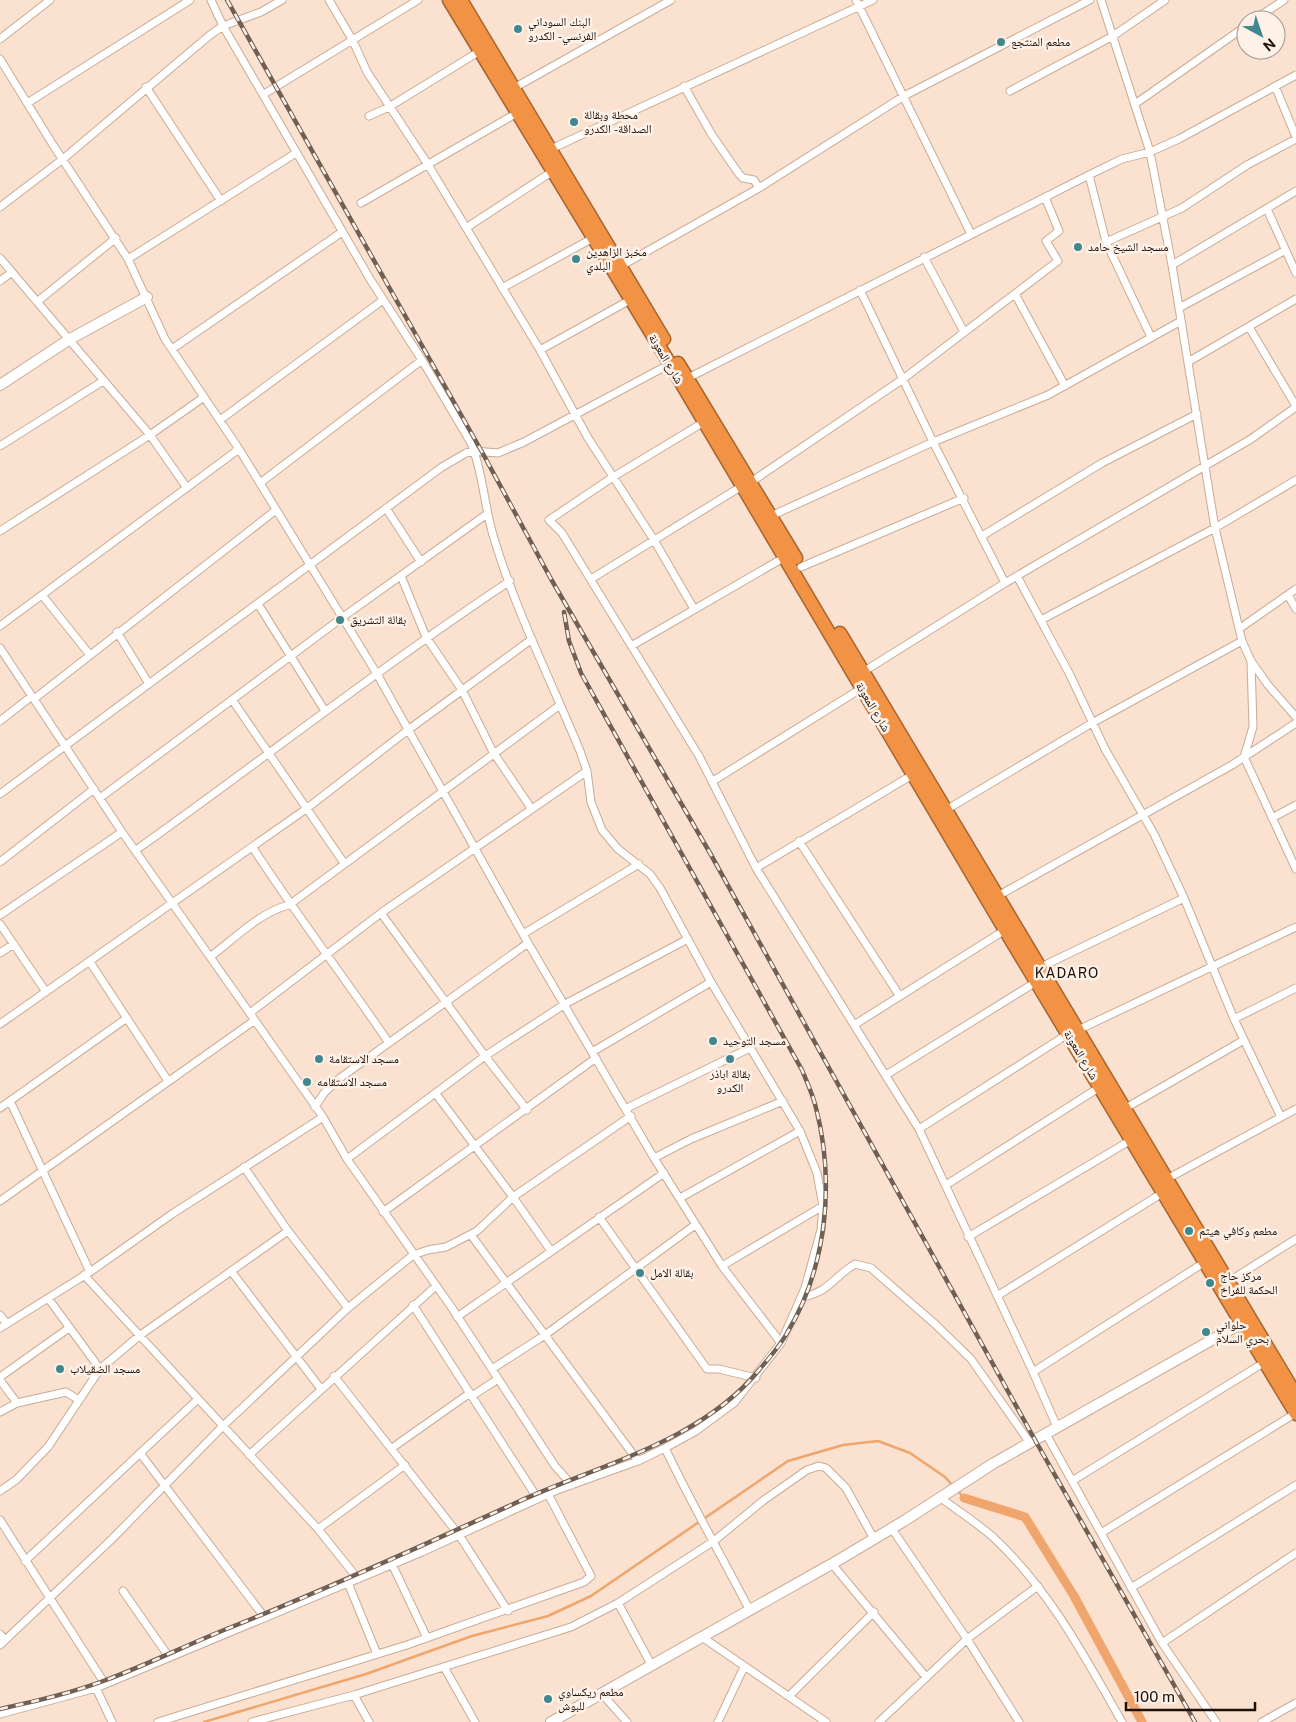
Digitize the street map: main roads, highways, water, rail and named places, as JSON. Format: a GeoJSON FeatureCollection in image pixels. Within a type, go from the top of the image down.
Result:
{"type":"FeatureCollection","features":[{"type":"Feature","properties":{"kind":"highway","name":"شارع المعونة"},"geometry":{"type":"LineString","coordinates":[[449,0],[553,172],[622,266],[684,380],[746,484],[785,557],[862,688],[993,898],[1041,967],[1073,1032]]}},
{"type":"Feature","properties":{"kind":"highway","name":"شارع المعونة"},"geometry":{"type":"LineString","coordinates":[[464,1],[551,149],[593,238],[670,364],[684,380],[704,422],[770,516],[946,810],[993,898],[1005,930],[1036,982],[1073,1032],[1168,1180],[1228,1282],[1265,1362],[1296,1414]]}},
{"type":"Feature","properties":{"kind":"highway","name":"شارع المعونة"},"geometry":{"type":"LineString","coordinates":[[1086,1053],[1100,1087],[1205,1262],[1294,1387]]}},
{"type":"Feature","properties":{"kind":"waterway"},"geometry":{"type":"LineString","coordinates":[[204,1722],[366,1674],[472,1636],[548,1616],[591,1596],[788,1461],[843,1445],[878,1441],[910,1453],[945,1477],[952,1485]]}},
{"type":"Feature","properties":{"kind":"waterway"},"geometry":{"type":"LineString","coordinates":[[958,1491],[964,1498]]}},
{"type":"Feature","properties":{"kind":"waterway"},"geometry":{"type":"LineString","coordinates":[[964,1498],[1025,1517],[1074,1596],[1142,1722]]}},
{"type":"Feature","properties":{"kind":"railway"},"geometry":{"type":"LineString","coordinates":[[227,0],[482,452],[551,579],[710,853],[1035,1440],[1195,1722]]}},
{"type":"Feature","properties":{"kind":"railway"},"geometry":{"type":"LineString","coordinates":[[0,1709],[67,1693],[121,1674],[337,1583],[522,1500],[617,1462],[680,1433],[709,1415],[735,1394],[759,1370],[778,1347],[801,1308],[819,1252],[824,1224],[826,1194],[822,1136],[813,1098],[802,1070],[581,673],[569,641],[564,612]]}},
{"type":"Feature","properties":{"kind":"place","name":"البنك السوداني الفرنسي - الكدرو"},"geometry":{"type":"Point","coordinates":[518,29]}},
{"type":"Feature","properties":{"kind":"place","name":"مطعم المنتجع"},"geometry":{"type":"Point","coordinates":[1001,42]}},
{"type":"Feature","properties":{"kind":"place","name":"محطة وبقالة الصداقة - الكدرو"},"geometry":{"type":"Point","coordinates":[574,122]}},
{"type":"Feature","properties":{"kind":"place","name":"مسجد الشيخ حامد"},"geometry":{"type":"Point","coordinates":[1078,247]}},
{"type":"Feature","properties":{"kind":"place","name":"مخبز الزاهدين البلدي"},"geometry":{"type":"Point","coordinates":[576,259]}},
{"type":"Feature","properties":{"kind":"place","name":"بقالة التشريق"},"geometry":{"type":"Point","coordinates":[340,620]}},
{"type":"Feature","properties":{"kind":"place","name":"مسجد التوحيد"},"geometry":{"type":"Point","coordinates":[713,1041]}},
{"type":"Feature","properties":{"kind":"place","name":"مسجد الاستقامة"},"geometry":{"type":"Point","coordinates":[319,1059]}},
{"type":"Feature","properties":{"kind":"place","name":"بقالة اباذر الكدرو"},"geometry":{"type":"Point","coordinates":[730,1059]}},
{"type":"Feature","properties":{"kind":"place","name":"مسجد الاستقامه"},"geometry":{"type":"Point","coordinates":[307,1082]}},
{"type":"Feature","properties":{"kind":"place","name":"مطعم وكافي هيثم"},"geometry":{"type":"Point","coordinates":[1189,1231]}},
{"type":"Feature","properties":{"kind":"place","name":"بقالة الامل"},"geometry":{"type":"Point","coordinates":[640,1273]}},
{"type":"Feature","properties":{"kind":"place","name":"مركز حاج الحكمة للفراخ"},"geometry":{"type":"Point","coordinates":[1210,1283]}},
{"type":"Feature","properties":{"kind":"place","name":"حلواني بحري السلام"},"geometry":{"type":"Point","coordinates":[1206,1332]}},
{"type":"Feature","properties":{"kind":"place","name":"مسجد الضقيلاب"},"geometry":{"type":"Point","coordinates":[60,1369]}},
{"type":"Feature","properties":{"kind":"place","name":"مطعم ريكساوي للبوش"},"geometry":{"type":"Point","coordinates":[548,1699]}},
{"type":"Feature","properties":{"kind":"district","name":"KADARO"},"geometry":{"type":"Point","coordinates":[1067,973]}}]}
